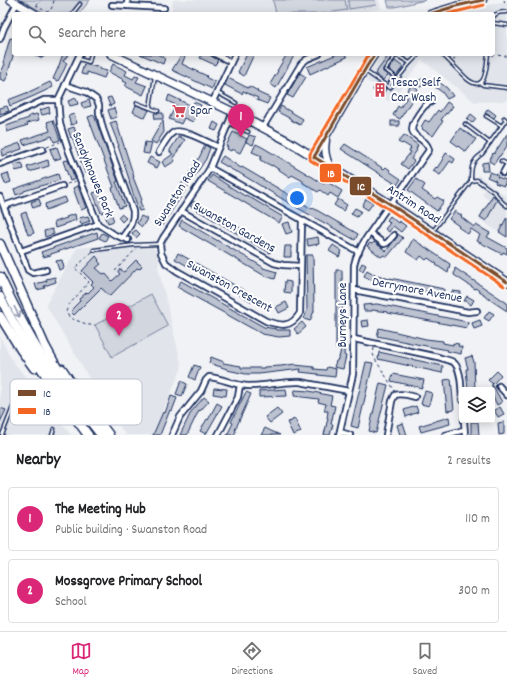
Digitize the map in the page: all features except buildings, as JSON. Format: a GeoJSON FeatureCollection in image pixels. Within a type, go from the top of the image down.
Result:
{"type":"FeatureCollection","features":[{"type":"Feature","properties":{"kind":"highway"},"geometry":{"type":"LineString","coordinates":[[0,244],[44,346],[63,379]]}},
{"type":"Feature","properties":{"kind":"highway"},"geometry":{"type":"LineString","coordinates":[[0,277],[15,309],[36,346],[58,379]]}},
{"type":"Feature","properties":{"kind":"highway"},"geometry":{"type":"LineString","coordinates":[[0,296],[17,329],[48,379]]}},
{"type":"Feature","properties":{"kind":"highway"},"geometry":{"type":"LineString","coordinates":[[0,316],[21,350],[43,379]]}},
{"type":"Feature","properties":{"kind":"highway"},"geometry":{"type":"LineString","coordinates":[[33,320],[68,379]]}},
{"type":"Feature","properties":{"kind":"highway"},"geometry":{"type":"LineString","coordinates":[[81,425],[88,435]]}},
{"type":"Feature","properties":{"kind":"highway"},"geometry":{"type":"LineString","coordinates":[[93,425],[101,435]]}},
{"type":"Feature","properties":{"kind":"highway"},"geometry":{"type":"LineString","coordinates":[[102,425],[109,435]]}},
{"type":"Feature","properties":{"kind":"main road"},"geometry":{"type":"LineString","coordinates":[[14,2],[31,12]]}},
{"type":"Feature","properties":{"kind":"main road","name":"Antrim Road"},"geometry":{"type":"LineString","coordinates":[[115,56],[263,127],[330,166],[390,204],[507,282]]}},
{"type":"Feature","properties":{"kind":"street"},"geometry":{"type":"LineString","coordinates":[[127,0],[128,6]]}},
{"type":"Feature","properties":{"kind":"street"},"geometry":{"type":"LineString","coordinates":[[436,12],[483,0]]}},
{"type":"Feature","properties":{"kind":"street"},"geometry":{"type":"LineString","coordinates":[[0,39],[14,2]]}},
{"type":"Feature","properties":{"kind":"street"},"geometry":{"type":"LineString","coordinates":[[112,5],[164,8]]}},
{"type":"Feature","properties":{"kind":"street"},"geometry":{"type":"LineString","coordinates":[[0,120],[44,100],[58,100],[79,56]]}},
{"type":"Feature","properties":{"kind":"street"},"geometry":{"type":"LineString","coordinates":[[219,56],[231,62]]}},
{"type":"Feature","properties":{"kind":"street"},"geometry":{"type":"LineString","coordinates":[[212,103],[234,56]]}},
{"type":"Feature","properties":{"kind":"street"},"geometry":{"type":"LineString","coordinates":[[263,127],[301,64],[314,56]]}},
{"type":"Feature","properties":{"kind":"street"},"geometry":{"type":"LineString","coordinates":[[314,157],[364,71],[375,56]]}},
{"type":"Feature","properties":{"kind":"street"},"geometry":{"type":"LineString","coordinates":[[65,85],[86,92],[96,99],[99,105],[99,113],[103,129],[133,211],[131,225],[122,238]]}},
{"type":"Feature","properties":{"kind":"street","name":"Sandyknowes Park"},"geometry":{"type":"LineString","coordinates":[[58,100],[60,124],[65,140],[98,224],[104,229],[128,240]]}},
{"type":"Feature","properties":{"kind":"street","name":"Burneys Lane"},"geometry":{"type":"LineString","coordinates":[[339,434],[353,374],[354,265],[358,252],[370,233],[429,150],[428,146],[414,135],[412,131],[413,124],[417,117],[426,105],[431,102]]}},
{"type":"Feature","properties":{"kind":"street","name":"Swanston Road"},"geometry":{"type":"LineString","coordinates":[[160,244],[210,168],[233,112]]}},
{"type":"Feature","properties":{"kind":"street"},"geometry":{"type":"LineString","coordinates":[[159,152],[173,132],[181,131],[218,147]]}},
{"type":"Feature","properties":{"kind":"street"},"geometry":{"type":"LineString","coordinates":[[327,135],[325,149],[326,157],[330,166]]}},
{"type":"Feature","properties":{"kind":"street"},"geometry":{"type":"LineString","coordinates":[[0,164],[43,149]]}},
{"type":"Feature","properties":{"kind":"street"},"geometry":{"type":"LineString","coordinates":[[504,173],[507,165]]}},
{"type":"Feature","properties":{"kind":"street"},"geometry":{"type":"LineString","coordinates":[[210,168],[358,252]]}},
{"type":"Feature","properties":{"kind":"street"},"geometry":{"type":"LineString","coordinates":[[4,206],[62,186]]}},
{"type":"Feature","properties":{"kind":"street"},"geometry":{"type":"LineString","coordinates":[[0,197],[28,270],[33,273],[46,270]]}},
{"type":"Feature","properties":{"kind":"street","name":"Swanston Gardens"},"geometry":{"type":"LineString","coordinates":[[181,211],[274,263],[300,266]]}},
{"type":"Feature","properties":{"kind":"street","name":"Swanston Crescent"},"geometry":{"type":"LineString","coordinates":[[160,244],[161,253],[166,263],[177,271],[266,321],[277,325],[286,325],[296,320],[300,313],[302,220]]}},
{"type":"Feature","properties":{"kind":"street"},"geometry":{"type":"LineString","coordinates":[[21,251],[98,224]]}},
{"type":"Feature","properties":{"kind":"street"},"geometry":{"type":"LineString","coordinates":[[370,233],[384,244],[388,243],[394,235]]}},
{"type":"Feature","properties":{"kind":"street","name":"Derrymore Avenue"},"geometry":{"type":"LineString","coordinates":[[354,290],[468,312],[477,311]]}},
{"type":"Feature","properties":{"kind":"street"},"geometry":{"type":"LineString","coordinates":[[354,339],[449,360],[455,363],[458,367],[460,372],[461,387]]}},
{"type":"Feature","properties":{"kind":"street"},"geometry":{"type":"LineString","coordinates":[[172,435],[180,417],[209,377],[250,386],[300,382],[349,391]]}},
{"type":"Feature","properties":{"kind":"street"},"geometry":{"type":"LineString","coordinates":[[218,435],[238,397],[240,385]]}},
{"type":"Feature","properties":{"kind":"street"},"geometry":{"type":"LineString","coordinates":[[499,386],[507,395]]}},
{"type":"Feature","properties":{"kind":"street"},"geometry":{"type":"LineString","coordinates":[[386,435],[392,401],[395,396],[398,394],[406,394],[415,397]]}},
{"type":"Feature","properties":{"kind":"street"},"geometry":{"type":"LineString","coordinates":[[446,435],[464,432]]}},
{"type":"Feature","properties":{"kind":"street"},"geometry":{"type":"LineString","coordinates":[[339,434],[350,435]]}},
{"type":"Feature","properties":{"kind":"lane"},"geometry":{"type":"LineString","coordinates":[[74,12],[80,4]]}},
{"type":"Feature","properties":{"kind":"lane"},"geometry":{"type":"LineString","coordinates":[[495,15],[502,12],[507,12]]}},
{"type":"Feature","properties":{"kind":"lane"},"geometry":{"type":"LineString","coordinates":[[495,24],[507,25]]}},
{"type":"Feature","properties":{"kind":"lane"},"geometry":{"type":"LineString","coordinates":[[79,56],[89,62],[90,56]]}},
{"type":"Feature","properties":{"kind":"lane"},"geometry":{"type":"LineString","coordinates":[[388,87],[394,76],[385,70],[395,56]]}},
{"type":"Feature","properties":{"kind":"lane"},"geometry":{"type":"LineString","coordinates":[[398,56],[410,63]]}},
{"type":"Feature","properties":{"kind":"lane"},"geometry":{"type":"LineString","coordinates":[[388,87],[390,88],[417,56]]}},
{"type":"Feature","properties":{"kind":"lane"},"geometry":{"type":"LineString","coordinates":[[444,56],[471,82],[507,88]]}},
{"type":"Feature","properties":{"kind":"lane"},"geometry":{"type":"LineString","coordinates":[[480,83],[484,80],[486,75],[488,56]]}},
{"type":"Feature","properties":{"kind":"lane"},"geometry":{"type":"LineString","coordinates":[[364,71],[388,87]]}},
{"type":"Feature","properties":{"kind":"lane"},"geometry":{"type":"LineString","coordinates":[[150,108],[155,76]]}},
{"type":"Feature","properties":{"kind":"lane"},"geometry":{"type":"LineString","coordinates":[[217,93],[236,103]]}},
{"type":"Feature","properties":{"kind":"lane"},"geometry":{"type":"LineString","coordinates":[[137,103],[158,111]]}},
{"type":"Feature","properties":{"kind":"lane"},"geometry":{"type":"LineString","coordinates":[[486,116],[502,126]]}},
{"type":"Feature","properties":{"kind":"lane"},"geometry":{"type":"LineString","coordinates":[[432,232],[471,181],[473,163],[477,157],[482,154],[502,126],[506,120],[504,118]]}},
{"type":"Feature","properties":{"kind":"lane"},"geometry":{"type":"LineString","coordinates":[[229,123],[248,132]]}},
{"type":"Feature","properties":{"kind":"lane"},"geometry":{"type":"LineString","coordinates":[[465,124],[490,143]]}},
{"type":"Feature","properties":{"kind":"lane"},"geometry":{"type":"LineString","coordinates":[[501,161],[507,165]]}},
{"type":"Feature","properties":{"kind":"lane"},"geometry":{"type":"LineString","coordinates":[[471,181],[477,180],[495,193],[507,206]]}},
{"type":"Feature","properties":{"kind":"lane"},"geometry":{"type":"LineString","coordinates":[[94,250],[134,244],[160,244]]}},
{"type":"Feature","properties":{"kind":"lane"},"geometry":{"type":"LineString","coordinates":[[2,435],[10,415]]}},
{"type":"Feature","properties":{"kind":"lane"},"geometry":{"type":"LineString","coordinates":[[52,435],[54,429]]}},
{"type":"Feature","properties":{"kind":"path"},"geometry":{"type":"LineString","coordinates":[[33,12],[36,5],[41,0]]}},
{"type":"Feature","properties":{"kind":"path"},"geometry":{"type":"LineString","coordinates":[[36,5],[46,12],[52,9],[54,0]]}},
{"type":"Feature","properties":{"kind":"path"},"geometry":{"type":"LineString","coordinates":[[504,0],[507,4]]}},
{"type":"Feature","properties":{"kind":"path"},"geometry":{"type":"LineString","coordinates":[[495,55],[507,56]]}},
{"type":"Feature","properties":{"kind":"path"},"geometry":{"type":"LineString","coordinates":[[451,62],[458,56]]}},
{"type":"Feature","properties":{"kind":"path"},"geometry":{"type":"LineString","coordinates":[[43,149],[65,140]]}},
{"type":"Feature","properties":{"kind":"path"},"geometry":{"type":"LineString","coordinates":[[62,186],[80,179]]}},
{"type":"Feature","properties":{"kind":"path"},"geometry":{"type":"LineString","coordinates":[[115,271],[136,249],[134,244]]}},
{"type":"Feature","properties":{"kind":"path"},"geometry":{"type":"LineString","coordinates":[[94,250],[75,268],[89,282],[68,306],[66,312],[70,318],[89,325],[95,325]]}},
{"type":"Feature","properties":{"kind":"path"},"geometry":{"type":"LineString","coordinates":[[375,344],[373,354],[375,359],[398,394]]}},
{"type":"Feature","properties":{"kind":"shaded area"},"geometry":{"type":"Polygon","coordinates":[[[21,0],[90,0],[81,12],[42,12],[21,0]]]}},
{"type":"Feature","properties":{"kind":"shaded area"},"geometry":{"type":"Polygon","coordinates":[[[173,0],[379,0],[381,9],[359,12],[171,12],[173,0]]]}},
{"type":"Feature","properties":{"kind":"shaded area"},"geometry":{"type":"Polygon","coordinates":[[[273,0],[345,0],[347,10],[334,12],[276,12],[273,0]]]}},
{"type":"Feature","properties":{"kind":"shaded area"},"geometry":{"type":"Polygon","coordinates":[[[348,0],[375,0],[376,5],[349,9],[348,0]]]}},
{"type":"Feature","properties":{"kind":"shaded area"},"geometry":{"type":"Polygon","coordinates":[[[387,0],[425,0],[389,7],[387,0]]]}},
{"type":"Feature","properties":{"kind":"shaded area"},"geometry":{"type":"Polygon","coordinates":[[[507,1],[507,101],[475,102],[422,60],[390,102],[371,90],[374,85],[366,81],[372,68],[381,56],[495,56],[495,12],[454,12],[507,1]]]}},
{"type":"Feature","properties":{"kind":"shaded area"},"geometry":{"type":"Polygon","coordinates":[[[478,175],[507,196],[507,237],[478,218],[489,200],[482,195],[485,189],[475,181],[478,175]]]}},
{"type":"Feature","properties":{"kind":"shaded area"},"geometry":{"type":"Polygon","coordinates":[[[152,242],[152,247],[156,251],[159,260],[158,267],[182,367],[153,435],[126,435],[119,425],[142,425],[142,379],[90,379],[46,305],[77,248],[152,242]]]}},
{"type":"Feature","properties":{"kind":"shaded area"},"geometry":{"type":"Polygon","coordinates":[[[151,294],[168,326],[112,357],[95,325],[151,294]]]}},
{"type":"Feature","properties":{"kind":"shaded area"},"geometry":{"type":"Polygon","coordinates":[[[0,337],[12,360],[27,379],[10,379],[10,425],[63,425],[71,435],[0,435],[0,337]]]}},
{"type":"Feature","properties":{"kind":"transit line","name":"1C"},"geometry":{"type":"LineString","coordinates":[[436,12],[483,0]]}},
{"type":"Feature","properties":{"kind":"transit line","name":"1B"},"geometry":{"type":"LineString","coordinates":[[455,12],[484,5]]}},
{"type":"Feature","properties":{"kind":"transit line","name":"1B"},"geometry":{"type":"LineString","coordinates":[[368,56],[310,154],[310,160],[387,208],[504,286]]}},
{"type":"Feature","properties":{"kind":"transit line","name":"1C"},"geometry":{"type":"LineString","coordinates":[[374,56],[314,157],[390,204],[507,282]]}},
{"type":"Feature","properties":{"kind":"place","name":"Tesco Self Car Wash"},"geometry":{"type":"Point","coordinates":[380,90]}},
{"type":"Feature","properties":{"kind":"place","name":"Spar"},"geometry":{"type":"Point","coordinates":[179,111]}},
{"type":"Feature","properties":{"kind":"place","name":"The Meeting Hub"},"geometry":{"type":"Point","coordinates":[241,137]}},
{"type":"Feature","properties":{"kind":"place","name":"Mossgrove Primary School"},"geometry":{"type":"Point","coordinates":[119,336]}}]}
